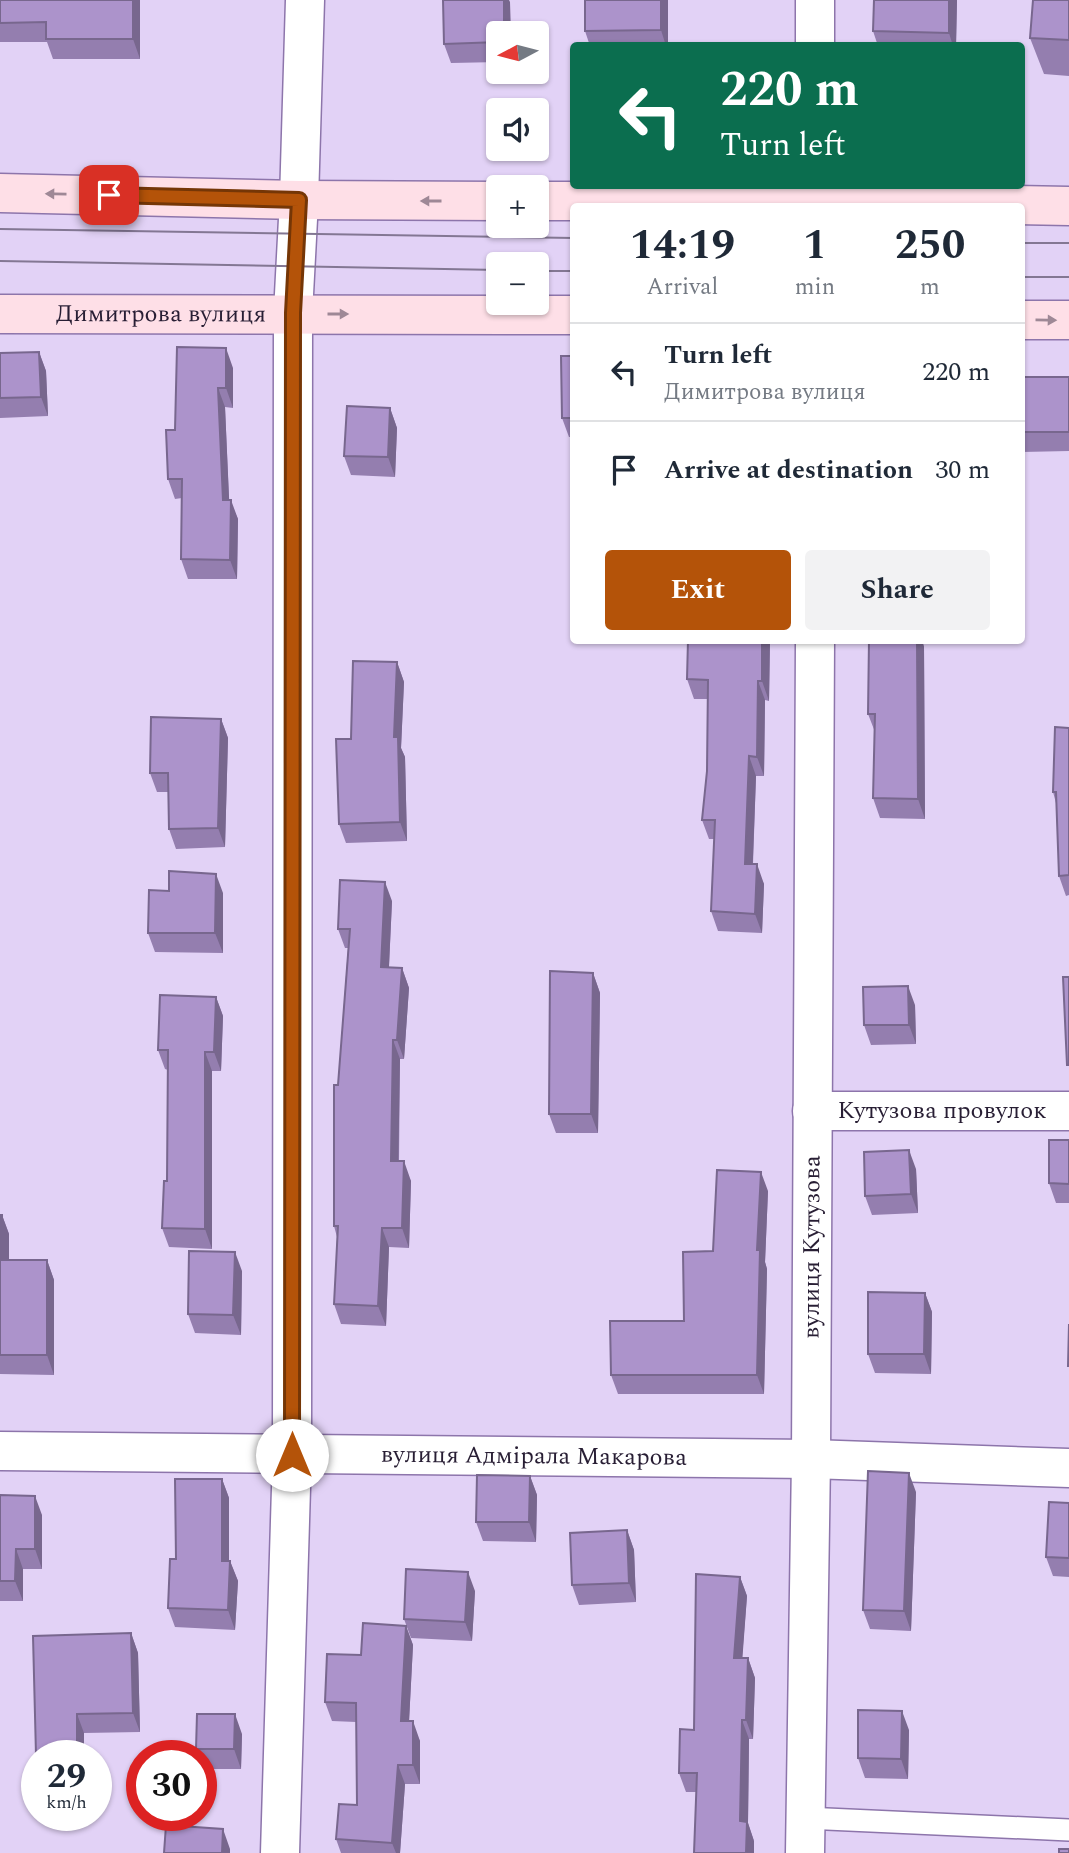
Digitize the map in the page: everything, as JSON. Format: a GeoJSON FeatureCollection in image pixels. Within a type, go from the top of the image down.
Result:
{"type":"FeatureCollection","features":[{"type":"Feature","properties":{"kind":"street"},"geometry":{"type":"LineString","coordinates":[[280,1853],[292,1455],[293,313],[305,0]]}},
{"type":"Feature","properties":{"kind":"street"},"geometry":{"type":"LineString","coordinates":[[815,0],[815,42]]}},
{"type":"Feature","properties":{"kind":"street"},"geometry":{"type":"LineString","coordinates":[[0,193],[299,200],[486,201]]}},
{"type":"Feature","properties":{"kind":"street"},"geometry":{"type":"LineString","coordinates":[[549,201],[814,198],[973,203]]}},
{"type":"Feature","properties":{"kind":"street"},"geometry":{"type":"LineString","coordinates":[[1025,205],[1069,206]]}},
{"type":"Feature","properties":{"kind":"street","name":"Димитрова вулиця"},"geometry":{"type":"LineString","coordinates":[[0,314],[570,315]]}},
{"type":"Feature","properties":{"kind":"street"},"geometry":{"type":"LineString","coordinates":[[1025,320],[1069,320]]}},
{"type":"Feature","properties":{"kind":"street","name":"вулиця Кутузова"},"geometry":{"type":"LineString","coordinates":[[805,1835],[811,1459],[815,644]]}},
{"type":"Feature","properties":{"kind":"street","name":"Кутузова провулок"},"geometry":{"type":"LineString","coordinates":[[813,1111],[1069,1111]]}},
{"type":"Feature","properties":{"kind":"street","name":"вулиця Адмірала Макарова"},"geometry":{"type":"LineString","coordinates":[[0,1451],[811,1459],[1069,1468]]}},
{"type":"Feature","properties":{"kind":"lane"},"geometry":{"type":"LineString","coordinates":[[805,1835],[1069,1830]]}},
{"type":"Feature","properties":{"kind":"building"},"geometry":{"type":"Polygon","coordinates":[[[0,0],[133,0],[133,39],[46,39],[46,22],[0,23],[0,0]]]}},
{"type":"Feature","properties":{"kind":"building"},"geometry":{"type":"Polygon","coordinates":[[[443,0],[504,0],[504,21],[486,21],[486,42],[444,44],[443,0]]]}},
{"type":"Feature","properties":{"kind":"building"},"geometry":{"type":"Polygon","coordinates":[[[585,0],[661,0],[661,30],[585,31],[585,0]]]}},
{"type":"Feature","properties":{"kind":"building"},"geometry":{"type":"Polygon","coordinates":[[[874,0],[949,0],[949,33],[873,31],[874,0]]]}},
{"type":"Feature","properties":{"kind":"building"},"geometry":{"type":"Polygon","coordinates":[[[1033,0],[1069,0],[1069,40],[1030,38],[1033,0]]]}},
{"type":"Feature","properties":{"kind":"building"},"geometry":{"type":"Polygon","coordinates":[[[177,347],[226,348],[226,388],[218,388],[223,500],[231,500],[230,560],[181,559],[182,479],[168,479],[166,430],[175,430],[177,347]]]}},
{"type":"Feature","properties":{"kind":"building"},"geometry":{"type":"Polygon","coordinates":[[[39,352],[41,397],[0,398],[0,353],[39,352]]]}},
{"type":"Feature","properties":{"kind":"building"},"geometry":{"type":"Polygon","coordinates":[[[561,356],[570,356],[570,418],[562,418],[561,356]]]}},
{"type":"Feature","properties":{"kind":"building"},"geometry":{"type":"Polygon","coordinates":[[[1025,377],[1069,377],[1069,432],[1025,432],[1025,377]]]}},
{"type":"Feature","properties":{"kind":"building"},"geometry":{"type":"Polygon","coordinates":[[[347,406],[390,408],[388,457],[344,456],[347,406]]]}},
{"type":"Feature","properties":{"kind":"building"},"geometry":{"type":"Polygon","coordinates":[[[688,644],[762,644],[762,681],[758,681],[757,757],[749,756],[745,864],[757,864],[755,914],[711,911],[715,820],[702,820],[707,771],[708,680],[687,679],[688,644]]]}},
{"type":"Feature","properties":{"kind":"building"},"geometry":{"type":"Polygon","coordinates":[[[869,644],[917,644],[918,799],[873,798],[875,714],[868,714],[869,644]]]}},
{"type":"Feature","properties":{"kind":"building"},"geometry":{"type":"Polygon","coordinates":[[[353,661],[397,662],[394,737],[398,737],[400,822],[339,824],[336,739],[351,739],[353,661]]]}},
{"type":"Feature","properties":{"kind":"building"},"geometry":{"type":"Polygon","coordinates":[[[151,717],[221,719],[218,828],[169,829],[168,773],[150,773],[151,717]]]}},
{"type":"Feature","properties":{"kind":"building"},"geometry":{"type":"Polygon","coordinates":[[[1055,727],[1069,728],[1069,875],[1059,876],[1056,792],[1053,792],[1055,727]]]}},
{"type":"Feature","properties":{"kind":"building"},"geometry":{"type":"Polygon","coordinates":[[[169,871],[216,874],[215,933],[148,933],[149,890],[169,891],[169,871]]]}},
{"type":"Feature","properties":{"kind":"building"},"geometry":{"type":"Polygon","coordinates":[[[340,880],[385,882],[381,967],[402,968],[397,1040],[393,1040],[391,1161],[404,1161],[402,1228],[382,1228],[378,1306],[334,1304],[338,1226],[334,1226],[334,1085],[338,1085],[350,929],[338,929],[340,880]]]}},
{"type":"Feature","properties":{"kind":"building"},"geometry":{"type":"Polygon","coordinates":[[[550,971],[593,973],[591,1114],[549,1114],[550,971]]]}},
{"type":"Feature","properties":{"kind":"building"},"geometry":{"type":"Polygon","coordinates":[[[1063,977],[1069,977],[1069,1065],[1067,1065],[1063,977]]]}},
{"type":"Feature","properties":{"kind":"building"},"geometry":{"type":"Polygon","coordinates":[[[908,986],[909,1025],[864,1025],[863,987],[908,986]]]}},
{"type":"Feature","properties":{"kind":"building"},"geometry":{"type":"Polygon","coordinates":[[[160,995],[216,997],[214,1052],[205,1052],[205,1229],[162,1228],[164,1181],[167,1181],[168,1050],[158,1050],[160,995]]]}},
{"type":"Feature","properties":{"kind":"building"},"geometry":{"type":"Polygon","coordinates":[[[1049,1140],[1069,1140],[1069,1184],[1049,1183],[1049,1140]]]}},
{"type":"Feature","properties":{"kind":"building"},"geometry":{"type":"Polygon","coordinates":[[[909,1150],[911,1194],[865,1196],[864,1152],[909,1150]]]}},
{"type":"Feature","properties":{"kind":"building"},"geometry":{"type":"Polygon","coordinates":[[[717,1170],[761,1172],[757,1250],[760,1250],[757,1375],[611,1375],[610,1321],[684,1321],[683,1252],[713,1251],[717,1170]]]}},
{"type":"Feature","properties":{"kind":"building"},"geometry":{"type":"Polygon","coordinates":[[[0,1215],[2,1260],[47,1260],[47,1355],[0,1355],[0,1215]]]}},
{"type":"Feature","properties":{"kind":"building"},"geometry":{"type":"Polygon","coordinates":[[[189,1251],[235,1252],[233,1315],[188,1314],[189,1251]]]}},
{"type":"Feature","properties":{"kind":"building"},"geometry":{"type":"Polygon","coordinates":[[[868,1292],[925,1293],[924,1354],[868,1354],[868,1292]]]}},
{"type":"Feature","properties":{"kind":"building"},"geometry":{"type":"Polygon","coordinates":[[[868,1471],[909,1473],[904,1611],[863,1610],[868,1471]]]}},
{"type":"Feature","properties":{"kind":"building"},"geometry":{"type":"Polygon","coordinates":[[[477,1475],[530,1476],[529,1522],[476,1522],[477,1475]]]}},
{"type":"Feature","properties":{"kind":"building"},"geometry":{"type":"Polygon","coordinates":[[[175,1479],[222,1479],[222,1561],[230,1561],[228,1610],[168,1608],[170,1559],[176,1559],[175,1479]]]}},
{"type":"Feature","properties":{"kind":"building"},"geometry":{"type":"Polygon","coordinates":[[[0,1495],[35,1496],[35,1549],[16,1549],[15,1581],[0,1581],[0,1495]]]}},
{"type":"Feature","properties":{"kind":"building"},"geometry":{"type":"Polygon","coordinates":[[[1049,1502],[1069,1503],[1069,1558],[1046,1557],[1049,1502]]]}},
{"type":"Feature","properties":{"kind":"building"},"geometry":{"type":"Polygon","coordinates":[[[627,1530],[629,1583],[572,1585],[570,1533],[627,1530]]]}},
{"type":"Feature","properties":{"kind":"building"},"geometry":{"type":"Polygon","coordinates":[[[406,1569],[468,1572],[465,1622],[404,1619],[406,1569]]]}},
{"type":"Feature","properties":{"kind":"building"},"geometry":{"type":"Polygon","coordinates":[[[696,1574],[740,1577],[734,1658],[748,1658],[746,1720],[742,1720],[740,1821],[747,1822],[746,1853],[694,1853],[697,1773],[679,1773],[680,1729],[694,1730],[696,1574]]]}},
{"type":"Feature","properties":{"kind":"building"},"geometry":{"type":"Polygon","coordinates":[[[363,1623],[406,1626],[401,1721],[413,1721],[413,1765],[398,1765],[392,1843],[336,1839],[339,1804],[357,1805],[356,1703],[325,1702],[327,1654],[361,1655],[363,1623]]]}},
{"type":"Feature","properties":{"kind":"building"},"geometry":{"type":"Polygon","coordinates":[[[131,1633],[133,1713],[77,1714],[77,1740],[36,1740],[33,1636],[131,1633]]]}},
{"type":"Feature","properties":{"kind":"building"},"geometry":{"type":"Polygon","coordinates":[[[858,1710],[902,1711],[901,1759],[858,1758],[858,1710]]]}},
{"type":"Feature","properties":{"kind":"building"},"geometry":{"type":"Polygon","coordinates":[[[197,1714],[235,1714],[234,1749],[217,1749],[217,1740],[196,1740],[197,1714]]]}},
{"type":"Feature","properties":{"kind":"building"},"geometry":{"type":"Polygon","coordinates":[[[223,1829],[222,1853],[164,1853],[166,1831],[223,1829]]]}},
{"type":"Feature","properties":{"kind":"building"},"geometry":{"type":"Polygon","coordinates":[[[1059,1849],[1069,1849],[1069,1853],[1059,1853],[1059,1849]]]}},
{"type":"Feature","properties":{"kind":"tram line"},"geometry":{"type":"LineString","coordinates":[[0,229],[570,238]]}},
{"type":"Feature","properties":{"kind":"tram line"},"geometry":{"type":"LineString","coordinates":[[1025,243],[1069,243]]}},
{"type":"Feature","properties":{"kind":"tram line"},"geometry":{"type":"LineString","coordinates":[[0,261],[486,270]]}},
{"type":"Feature","properties":{"kind":"tram line"},"geometry":{"type":"LineString","coordinates":[[549,271],[570,271]]}},
{"type":"Feature","properties":{"kind":"tram line"},"geometry":{"type":"LineString","coordinates":[[1025,277],[1069,277]]}},
{"type":"Feature","properties":{"kind":"route"},"geometry":{"type":"LineString","coordinates":[[109,195],[299,200],[293,313],[292,1455]]}}]}
